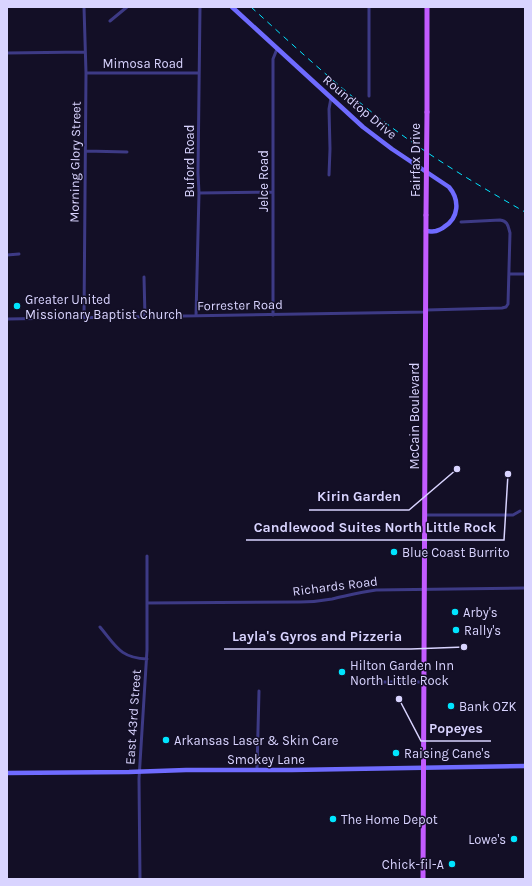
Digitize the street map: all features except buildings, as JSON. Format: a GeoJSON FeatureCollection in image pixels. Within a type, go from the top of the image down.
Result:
{"type":"FeatureCollection","features":[{"type":"Feature","properties":{"kind":"main road","name":"Fairfax Drive"},"geometry":{"type":"LineString","coordinates":[[426,311],[427,7]]}},
{"type":"Feature","properties":{"kind":"main road","name":"McCain Boulevard"},"geometry":{"type":"LineString","coordinates":[[423,879],[426,311]]}},
{"type":"Feature","properties":{"kind":"street","name":"Morning Glory Street"},"geometry":{"type":"LineString","coordinates":[[84,7],[86,73],[84,318]]}},
{"type":"Feature","properties":{"kind":"street"},"geometry":{"type":"LineString","coordinates":[[110,21],[127,7]]}},
{"type":"Feature","properties":{"kind":"street","name":"Buford Road"},"geometry":{"type":"LineString","coordinates":[[196,316],[199,194],[200,7]]}},
{"type":"Feature","properties":{"kind":"street","name":"Roundtop Drive"},"geometry":{"type":"LineString","coordinates":[[232,7],[368,131],[451,189],[456,202],[456,211],[453,218],[449,224],[441,229],[426,231]]}},
{"type":"Feature","properties":{"kind":"street"},"geometry":{"type":"LineString","coordinates":[[368,96],[369,7]]}},
{"type":"Feature","properties":{"kind":"street","name":"Jelce Road"},"geometry":{"type":"LineString","coordinates":[[273,315],[273,59],[278,49]]}},
{"type":"Feature","properties":{"kind":"street","name":"Mimosa Road"},"geometry":{"type":"LineString","coordinates":[[7,54],[85,52]]}},
{"type":"Feature","properties":{"kind":"street","name":"Mimosa Road"},"geometry":{"type":"LineString","coordinates":[[86,73],[199,73]]}},
{"type":"Feature","properties":{"kind":"street"},"geometry":{"type":"LineString","coordinates":[[329,175],[331,98]]}},
{"type":"Feature","properties":{"kind":"street"},"geometry":{"type":"LineString","coordinates":[[86,151],[127,152]]}},
{"type":"Feature","properties":{"kind":"street"},"geometry":{"type":"LineString","coordinates":[[199,194],[274,192]]}},
{"type":"Feature","properties":{"kind":"street"},"geometry":{"type":"LineString","coordinates":[[461,222],[500,220],[508,224],[510,233],[509,274],[525,274]]}},
{"type":"Feature","properties":{"kind":"street"},"geometry":{"type":"LineString","coordinates":[[7,255],[19,254]]}},
{"type":"Feature","properties":{"kind":"street","name":"Forrester Road"},"geometry":{"type":"LineString","coordinates":[[7,319],[273,315],[502,308],[506,307],[508,304],[509,274]]}},
{"type":"Feature","properties":{"kind":"street"},"geometry":{"type":"LineString","coordinates":[[144,277],[145,317]]}},
{"type":"Feature","properties":{"kind":"street"},"geometry":{"type":"LineString","coordinates":[[425,515],[512,515],[520,511]]}},
{"type":"Feature","properties":{"kind":"street","name":"East 43rd Street"},"geometry":{"type":"LineString","coordinates":[[140,879],[139,771],[147,659],[147,556]]}},
{"type":"Feature","properties":{"kind":"street","name":"Richards Road"},"geometry":{"type":"LineString","coordinates":[[147,603],[314,602],[376,590],[525,588]]}},
{"type":"Feature","properties":{"kind":"street"},"geometry":{"type":"LineString","coordinates":[[100,627],[116,647],[126,655],[134,658],[147,659]]}},
{"type":"Feature","properties":{"kind":"street"},"geometry":{"type":"LineString","coordinates":[[375,682],[424,682]]}},
{"type":"Feature","properties":{"kind":"street"},"geometry":{"type":"LineString","coordinates":[[257,770],[259,691]]}},
{"type":"Feature","properties":{"kind":"street","name":"Smokey Lane"},"geometry":{"type":"LineString","coordinates":[[7,773],[525,766]]}},
{"type":"Feature","properties":{"kind":"railway"},"geometry":{"type":"LineString","coordinates":[[251,7],[299,51],[365,107],[399,133],[452,169],[525,212]]}},
{"type":"Feature","properties":{"kind":"place","name":"Greater United Missionary Baptist Church"},"geometry":{"type":"Point","coordinates":[17,306]}},
{"type":"Feature","properties":{"kind":"place","name":"Kirin Garden"},"geometry":{"type":"Point","coordinates":[457,469]}},
{"type":"Feature","properties":{"kind":"place","name":"Candlewood Suites North Little Rock"},"geometry":{"type":"Point","coordinates":[508,474]}},
{"type":"Feature","properties":{"kind":"place","name":"Blue Coast Burrito"},"geometry":{"type":"Point","coordinates":[394,552]}},
{"type":"Feature","properties":{"kind":"place","name":"Arby's"},"geometry":{"type":"Point","coordinates":[455,612]}},
{"type":"Feature","properties":{"kind":"place","name":"Rally's"},"geometry":{"type":"Point","coordinates":[456,630]}},
{"type":"Feature","properties":{"kind":"place","name":"Layla's Gyros and Pizzeria"},"geometry":{"type":"Point","coordinates":[464,647]}},
{"type":"Feature","properties":{"kind":"place","name":"Hilton Garden Inn North Little Rock"},"geometry":{"type":"Point","coordinates":[342,672]}},
{"type":"Feature","properties":{"kind":"place","name":"Popeyes"},"geometry":{"type":"Point","coordinates":[399,699]}},
{"type":"Feature","properties":{"kind":"place","name":"Bank OZK"},"geometry":{"type":"Point","coordinates":[451,706]}},
{"type":"Feature","properties":{"kind":"place","name":"Arkansas Laser & Skin Care"},"geometry":{"type":"Point","coordinates":[166,740]}},
{"type":"Feature","properties":{"kind":"place","name":"Raising Cane's"},"geometry":{"type":"Point","coordinates":[396,753]}},
{"type":"Feature","properties":{"kind":"place","name":"The Home Depot"},"geometry":{"type":"Point","coordinates":[333,819]}},
{"type":"Feature","properties":{"kind":"place","name":"Lowe's"},"geometry":{"type":"Point","coordinates":[514,839]}},
{"type":"Feature","properties":{"kind":"place","name":"Chick-fil-A"},"geometry":{"type":"Point","coordinates":[452,864]}}]}
